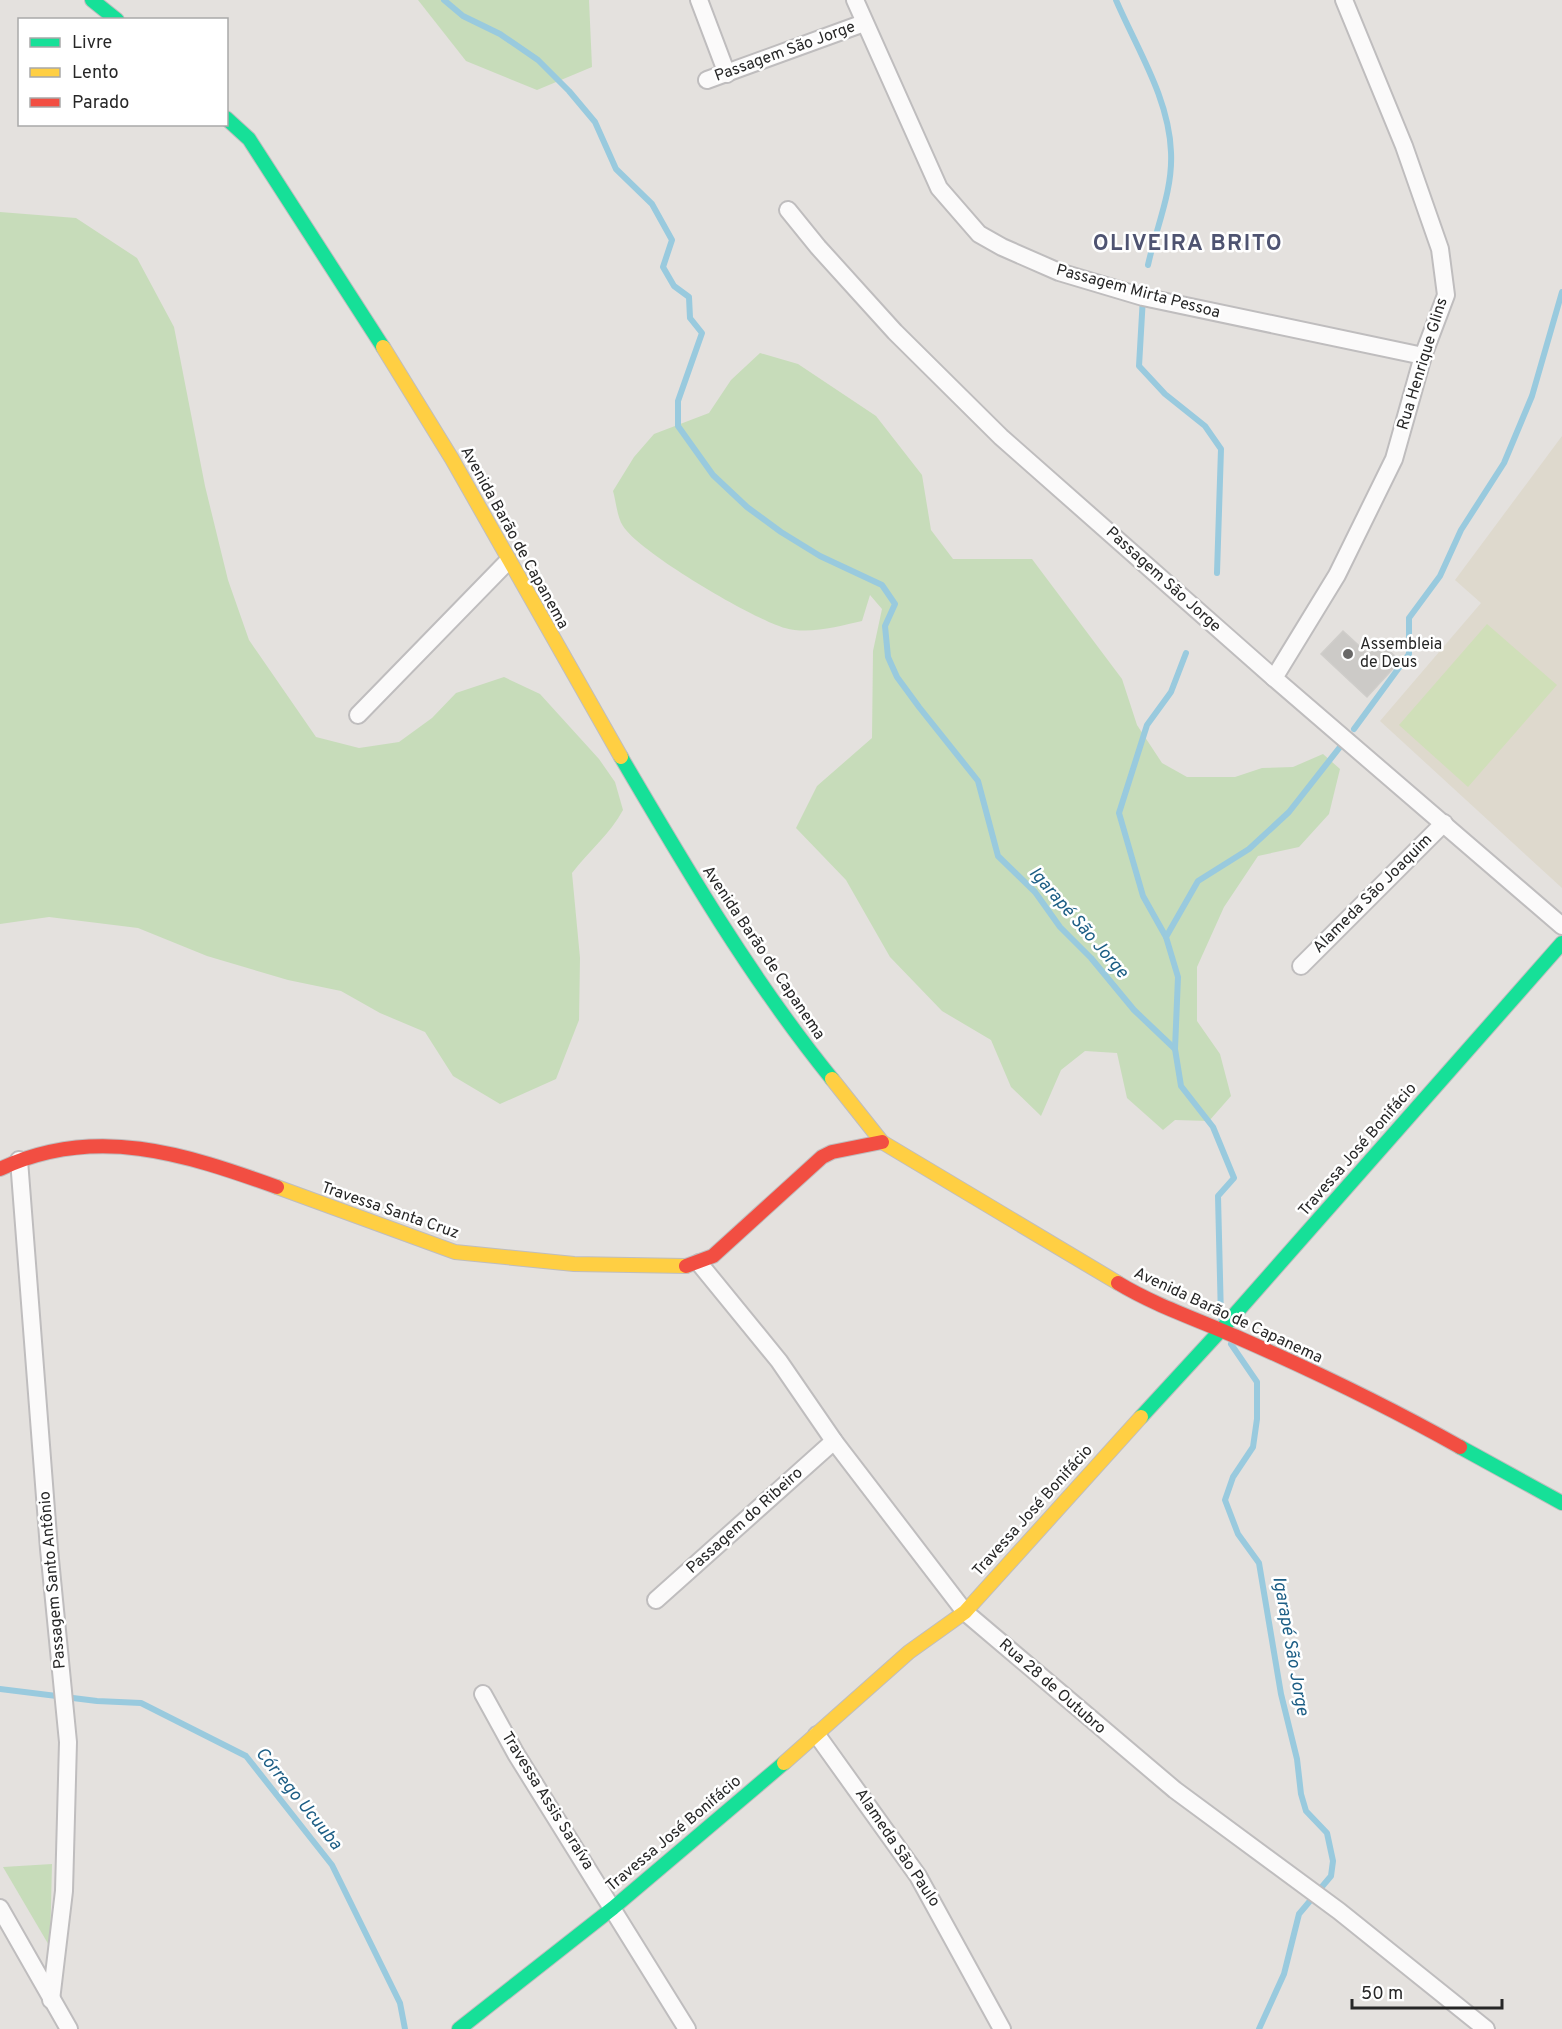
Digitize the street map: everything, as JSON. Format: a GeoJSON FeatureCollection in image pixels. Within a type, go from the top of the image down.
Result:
{"type":"FeatureCollection","features":[{"type":"Feature","properties":{"kind":"street"},"geometry":{"type":"LineString","coordinates":[[92,0],[114,18]]}},
{"type":"Feature","properties":{"kind":"street"},"geometry":{"type":"LineString","coordinates":[[699,0],[727,74]]}},
{"type":"Feature","properties":{"kind":"street","name":"Passagem Mirta Pessoa"},"geometry":{"type":"LineString","coordinates":[[855,0],[939,188],[979,234],[1059,272],[1143,297],[1423,356]]}},
{"type":"Feature","properties":{"kind":"street","name":"Rua Henrique Glins"},"geometry":{"type":"LineString","coordinates":[[1274,678],[1337,575],[1394,459],[1423,356],[1446,295],[1440,249],[1404,146],[1344,0]]}},
{"type":"Feature","properties":{"kind":"street","name":"Passagem São Jorge"},"geometry":{"type":"LineString","coordinates":[[707,80],[864,23]]}},
{"type":"Feature","properties":{"kind":"street","name":"Avenida Barão de Capanema"},"geometry":{"type":"LineString","coordinates":[[228,120],[249,139],[342,280],[452,459],[578,685],[708,905],[789,1026],[882,1142],[1140,1296],[1221,1330],[1412,1420],[1562,1503]]}},
{"type":"Feature","properties":{"kind":"street","name":"Passagem São Jorge"},"geometry":{"type":"LineString","coordinates":[[788,210],[818,247],[895,332],[1001,437],[1274,678],[1562,926]]}},
{"type":"Feature","properties":{"kind":"street"},"geometry":{"type":"LineString","coordinates":[[358,715],[508,561]]}},
{"type":"Feature","properties":{"kind":"street","name":"Alameda São Joaquim"},"geometry":{"type":"LineString","coordinates":[[1301,966],[1444,823]]}},
{"type":"Feature","properties":{"kind":"street","name":"Travessa José Bonifácio"},"geometry":{"type":"LineString","coordinates":[[459,2029],[613,1908],[817,1735],[909,1652],[965,1612],[1054,1511],[1221,1330],[1562,942]]}},
{"type":"Feature","properties":{"kind":"street","name":"Travessa Santa Cruz"},"geometry":{"type":"LineString","coordinates":[[0,1169],[19,1160],[84,1145],[144,1148],[218,1166],[455,1252],[574,1264],[686,1266],[699,1263],[722,1248],[813,1163],[832,1152],[882,1142]]}},
{"type":"Feature","properties":{"kind":"street","name":"Passagem Santo Antônio"},"geometry":{"type":"LineString","coordinates":[[19,1160],[47,1526],[68,1742],[64,1891],[51,2000]]}},
{"type":"Feature","properties":{"kind":"street","name":"Rua 28 de Outubro"},"geometry":{"type":"LineString","coordinates":[[699,1263],[779,1361],[834,1441],[965,1612],[1175,1790],[1339,1911],[1486,2029]]}},
{"type":"Feature","properties":{"kind":"street","name":"Passagem do Ribeiro"},"geometry":{"type":"LineString","coordinates":[[656,1600],[834,1441]]}},
{"type":"Feature","properties":{"kind":"street","name":"Travessa Assis Saraíva"},"geometry":{"type":"LineString","coordinates":[[483,1694],[516,1754],[687,2029]]}},
{"type":"Feature","properties":{"kind":"street","name":"Alameda São Paulo"},"geometry":{"type":"LineString","coordinates":[[817,1735],[918,1876],[1002,2029]]}},
{"type":"Feature","properties":{"kind":"street"},"geometry":{"type":"LineString","coordinates":[[0,1908],[69,2029]]}},
{"type":"Feature","properties":{"kind":"shaded area"},"geometry":{"type":"Polygon","coordinates":[[[1562,436],[1562,888],[1380,721],[1481,603],[1455,580],[1562,436]]]}},
{"type":"Feature","properties":{"kind":"green space"},"geometry":{"type":"Polygon","coordinates":[[[418,0],[589,0],[592,67],[537,90],[466,61],[418,0]]]}},
{"type":"Feature","properties":{"kind":"green space"},"geometry":{"type":"Polygon","coordinates":[[[0,212],[76,218],[137,258],[174,327],[205,486],[228,580],[249,640],[316,737],[359,748],[399,742],[432,718],[456,693],[504,677],[540,694],[599,759],[615,782],[623,810],[606,835],[572,873],[580,958],[579,1020],[556,1079],[500,1104],[453,1076],[425,1032],[380,1013],[341,991],[288,980],[207,956],[138,928],[49,917],[0,924],[0,212]]]}},
{"type":"Feature","properties":{"kind":"green space"},"geometry":{"type":"Polygon","coordinates":[[[760,353],[798,364],[876,416],[922,475],[931,530],[953,559],[1032,559],[1122,679],[1137,725],[1162,763],[1187,777],[1235,777],[1262,768],[1293,767],[1323,754],[1340,769],[1329,814],[1299,847],[1258,856],[1224,907],[1197,967],[1197,1021],[1220,1054],[1231,1096],[1209,1121],[1175,1120],[1163,1130],[1127,1098],[1117,1053],[1085,1051],[1061,1070],[1041,1116],[1011,1087],[991,1040],[942,1011],[890,957],[846,880],[796,828],[817,786],[872,738],[873,651],[882,609],[870,595],[862,621],[804,631],[785,628],[770,622],[698,584],[634,538],[621,522],[613,491],[634,457],[654,434],[709,413],[731,380],[760,353]]]}},
{"type":"Feature","properties":{"kind":"green space"},"geometry":{"type":"Polygon","coordinates":[[[1487,624],[1557,685],[1468,787],[1399,725],[1487,624]]]}},
{"type":"Feature","properties":{"kind":"green space"},"geometry":{"type":"Polygon","coordinates":[[[52,1864],[50,1947],[3,1867],[52,1864]]]}},
{"type":"Feature","properties":{"kind":"building"},"geometry":{"type":"Polygon","coordinates":[[[1343,631],[1367,653],[1379,641],[1400,661],[1367,697],[1321,654],[1343,631]]]}},
{"type":"Feature","properties":{"kind":"waterway","name":"Igarapé São Jorge"},"geometry":{"type":"LineString","coordinates":[[444,0],[463,16],[500,34],[538,60],[569,91],[595,122],[616,169],[652,204],[672,240],[663,267],[674,286],[689,297],[690,318],[702,333],[678,401],[678,426],[713,475],[747,507],[781,532],[820,556],[882,585],[895,604],[885,626],[888,657],[897,677],[978,781],[998,856],[1035,892],[1060,927],[1091,958],[1134,1010],[1175,1049],[1181,1086],[1213,1127],[1234,1178],[1218,1196],[1221,1318]]}},
{"type":"Feature","properties":{"kind":"waterway"},"geometry":{"type":"LineString","coordinates":[[1116,0],[1151,74],[1165,112],[1169,132],[1171,152],[1169,181],[1148,265]]}},
{"type":"Feature","properties":{"kind":"waterway"},"geometry":{"type":"LineString","coordinates":[[1354,729],[1409,654],[1409,618],[1440,576],[1461,530],[1504,463],[1532,396],[1562,292]]}},
{"type":"Feature","properties":{"kind":"waterway"},"geometry":{"type":"LineString","coordinates":[[1143,297],[1139,366],[1165,394],[1205,426],[1221,449],[1217,573]]}},
{"type":"Feature","properties":{"kind":"waterway"},"geometry":{"type":"LineString","coordinates":[[1166,937],[1143,896],[1119,813],[1147,725],[1171,692],[1186,653]]}},
{"type":"Feature","properties":{"kind":"waterway"},"geometry":{"type":"LineString","coordinates":[[1175,1049],[1178,977],[1166,937],[1198,881],[1249,849],[1289,812],[1340,747]]}},
{"type":"Feature","properties":{"kind":"waterway","name":"Igarapé São Jorge"},"geometry":{"type":"LineString","coordinates":[[1231,1344],[1257,1382],[1257,1419],[1253,1447],[1233,1477],[1225,1500],[1238,1534],[1259,1563],[1281,1694],[1297,1759],[1301,1794],[1306,1811],[1327,1833],[1333,1861],[1331,1876],[1299,1914],[1284,1974],[1259,2029]]}},
{"type":"Feature","properties":{"kind":"waterway","name":"Córrego Ucuuba"},"geometry":{"type":"LineString","coordinates":[[0,1689],[97,1701],[141,1703],[246,1756],[332,1865],[400,2003],[405,2029]]}},
{"type":"Feature","properties":{"kind":"traffic: fast"},"geometry":{"type":"LineString","coordinates":[[92,0],[114,18]]}},
{"type":"Feature","properties":{"kind":"traffic: fast"},"geometry":{"type":"LineString","coordinates":[[228,120],[249,139],[383,347]]}},
{"type":"Feature","properties":{"kind":"traffic: fast"},"geometry":{"type":"LineString","coordinates":[[621,757],[720,922],[774,1002],[832,1079]]}},
{"type":"Feature","properties":{"kind":"traffic: fast"},"geometry":{"type":"LineString","coordinates":[[1141,1417],[1221,1330],[1562,943]]}},
{"type":"Feature","properties":{"kind":"traffic: fast"},"geometry":{"type":"LineString","coordinates":[[1460,1447],[1562,1503]]}},
{"type":"Feature","properties":{"kind":"traffic: fast"},"geometry":{"type":"LineString","coordinates":[[459,2029],[613,1908],[784,1763]]}},
{"type":"Feature","properties":{"kind":"traffic: slow"},"geometry":{"type":"LineString","coordinates":[[383,347],[452,459],[621,757]]}},
{"type":"Feature","properties":{"kind":"traffic: slow"},"geometry":{"type":"LineString","coordinates":[[832,1079],[882,1142],[1118,1283]]}},
{"type":"Feature","properties":{"kind":"traffic: slow"},"geometry":{"type":"LineString","coordinates":[[277,1187],[455,1252],[574,1264],[686,1266]]}},
{"type":"Feature","properties":{"kind":"traffic: slow"},"geometry":{"type":"LineString","coordinates":[[784,1763],[909,1652],[965,1612],[1141,1417]]}},
{"type":"Feature","properties":{"kind":"traffic: jam"},"geometry":{"type":"LineString","coordinates":[[686,1266],[713,1256],[822,1157],[832,1152],[882,1142]]}},
{"type":"Feature","properties":{"kind":"traffic: jam"},"geometry":{"type":"LineString","coordinates":[[0,1169],[35,1156],[70,1148],[105,1146],[174,1155],[277,1187]]}},
{"type":"Feature","properties":{"kind":"traffic: jam"},"geometry":{"type":"LineString","coordinates":[[1118,1283],[1162,1306],[1323,1376],[1460,1447]]}},
{"type":"Feature","properties":{"kind":"place","name":"Assembleia de Deus"},"geometry":{"type":"Point","coordinates":[1348,654]}},
{"type":"Feature","properties":{"kind":"district","name":"OLIVEIRA BRITO"},"geometry":{"type":"Point","coordinates":[1188,244]}}]}
